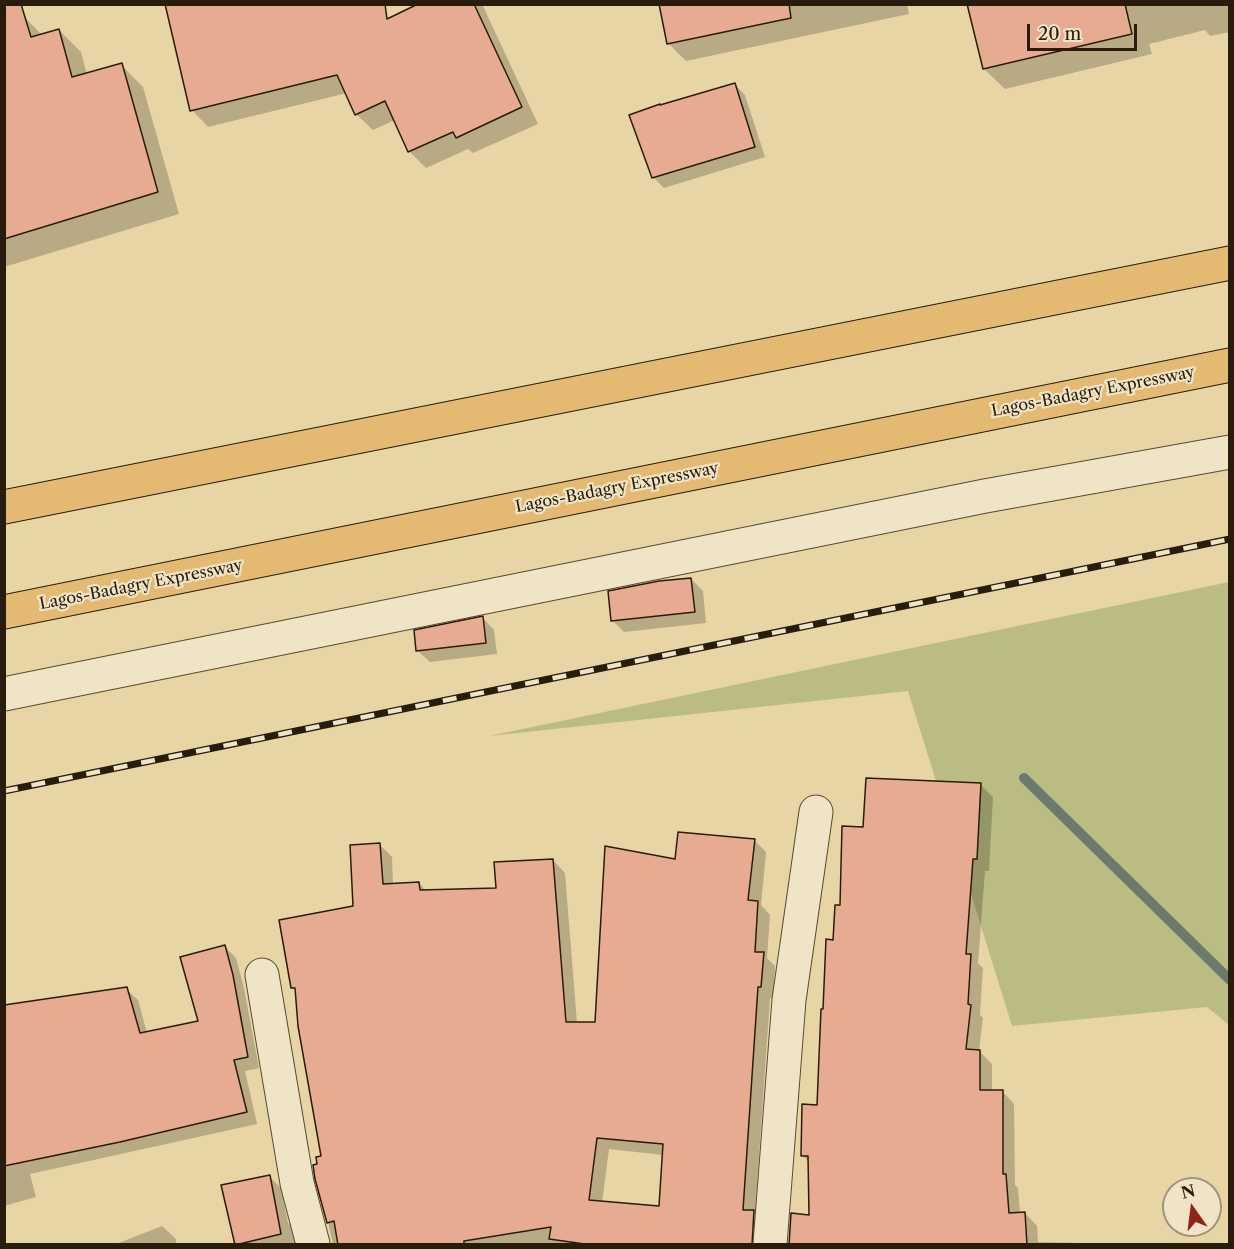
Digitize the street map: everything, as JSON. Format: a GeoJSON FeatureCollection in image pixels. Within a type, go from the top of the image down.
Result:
{"type":"FeatureCollection","features":[{"type":"Feature","properties":{"kind":"highway"},"geometry":{"type":"LineString","coordinates":[[4,507],[1230,263]]}},
{"type":"Feature","properties":{"kind":"highway","name":"Lagos-Badagry Expressway"},"geometry":{"type":"LineString","coordinates":[[4,612],[1230,365]]}},
{"type":"Feature","properties":{"kind":"street"},"geometry":{"type":"LineString","coordinates":[[4,694],[985,496],[1230,452]]}},
{"type":"Feature","properties":{"kind":"street"},"geometry":{"type":"LineString","coordinates":[[770,1245],[789,1000],[816,812]]}},
{"type":"Feature","properties":{"kind":"street"},"geometry":{"type":"LineString","coordinates":[[262,975],[297,1183],[313,1245]]}},
{"type":"Feature","properties":{"kind":"green space"},"geometry":{"type":"Polygon","coordinates":[[[1229,582],[1229,1025],[1207,1007],[1012,1026],[908,691],[489,736],[1229,582]]]}},
{"type":"Feature","properties":{"kind":"building"},"geometry":{"type":"Polygon","coordinates":[[[4,4],[21,4],[31,37],[59,29],[72,77],[122,63],[158,192],[4,239],[4,4]]]}},
{"type":"Feature","properties":{"kind":"building"},"geometry":{"type":"Polygon","coordinates":[[[165,4],[385,4],[387,19],[418,4],[474,4],[522,107],[456,138],[453,132],[408,152],[385,101],[355,115],[337,75],[190,111],[165,4]]]}},
{"type":"Feature","properties":{"kind":"building"},"geometry":{"type":"Polygon","coordinates":[[[659,4],[789,4],[791,18],[667,44],[659,4]]]}},
{"type":"Feature","properties":{"kind":"building"},"geometry":{"type":"Polygon","coordinates":[[[967,4],[1125,4],[1132,34],[983,69],[967,4]]]}},
{"type":"Feature","properties":{"kind":"building"},"geometry":{"type":"Polygon","coordinates":[[[735,83],[755,147],[652,178],[629,115],[735,83]]]}},
{"type":"Feature","properties":{"kind":"building"},"geometry":{"type":"Polygon","coordinates":[[[691,578],[695,612],[611,621],[608,591],[659,581],[691,578]]]}},
{"type":"Feature","properties":{"kind":"building"},"geometry":{"type":"Polygon","coordinates":[[[483,616],[486,643],[416,651],[414,630],[483,616]]]}},
{"type":"Feature","properties":{"kind":"building"},"geometry":{"type":"Polygon","coordinates":[[[866,778],[981,783],[977,859],[973,859],[966,954],[971,954],[968,1004],[971,1005],[966,1049],[980,1050],[980,1090],[1003,1090],[1003,1174],[1006,1174],[1009,1213],[1025,1212],[1027,1245],[789,1245],[791,1213],[809,1215],[808,1156],[801,1156],[802,1104],[817,1105],[826,939],[833,940],[835,905],[840,905],[842,826],[863,827],[866,778]]]}},
{"type":"Feature","properties":{"kind":"building"},"geometry":{"type":"Polygon","coordinates":[[[678,832],[755,839],[748,900],[758,901],[755,952],[764,952],[761,987],[758,987],[743,1210],[754,1210],[752,1245],[592,1245],[549,1239],[551,1227],[464,1241],[464,1245],[338,1245],[334,1221],[327,1223],[315,1179],[313,1165],[317,1164],[316,1157],[321,1156],[298,1026],[295,988],[291,988],[279,920],[353,906],[350,845],[380,843],[383,884],[419,882],[420,890],[496,888],[494,862],[553,859],[566,1022],[595,1022],[605,846],[675,859],[678,832]],[[597,1138],[589,1200],[659,1206],[663,1144],[597,1138]]]}},
{"type":"Feature","properties":{"kind":"building"},"geometry":{"type":"Polygon","coordinates":[[[225,945],[233,975],[248,1057],[234,1060],[247,1112],[4,1166],[4,1005],[127,987],[140,1033],[198,1021],[180,957],[225,945]]]}},
{"type":"Feature","properties":{"kind":"building"},"geometry":{"type":"Polygon","coordinates":[[[270,1175],[281,1234],[235,1245],[221,1185],[270,1175]]]}},
{"type":"Feature","properties":{"kind":"waterway"},"geometry":{"type":"LineString","coordinates":[[1024,778],[1230,980]]}},
{"type":"Feature","properties":{"kind":"railway"},"geometry":{"type":"LineString","coordinates":[[4,791],[1230,539]]}}]}
